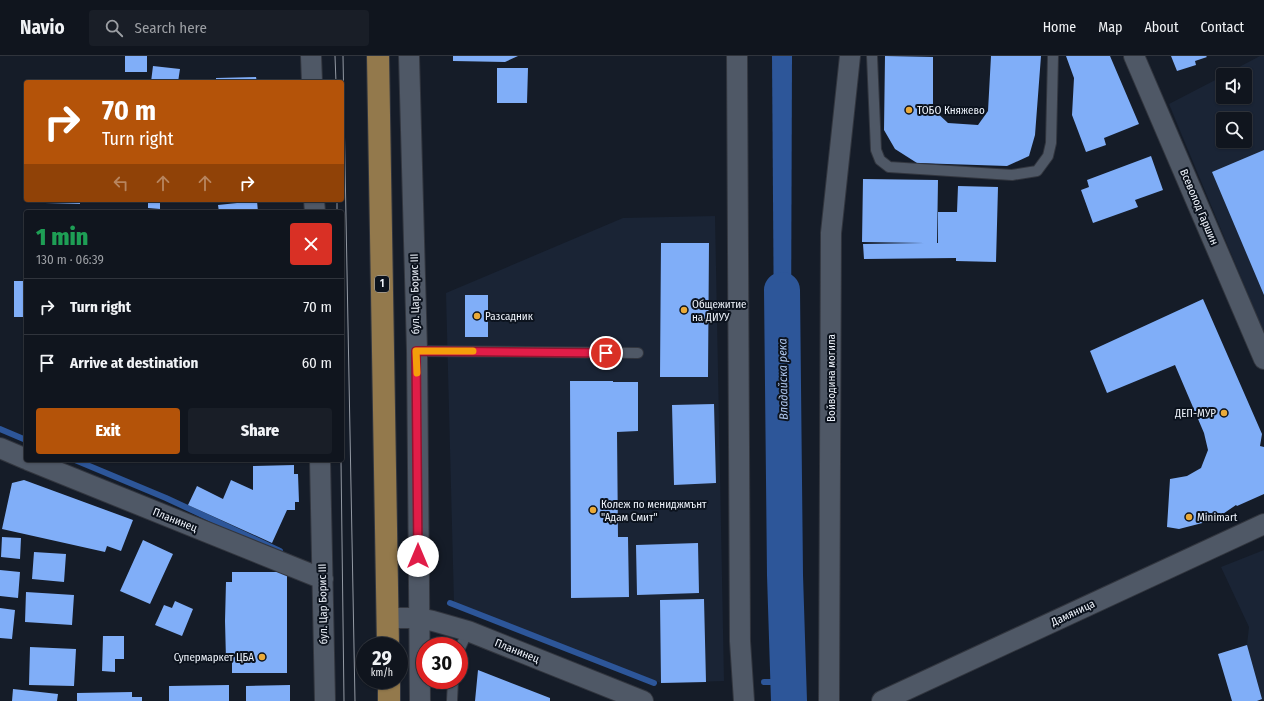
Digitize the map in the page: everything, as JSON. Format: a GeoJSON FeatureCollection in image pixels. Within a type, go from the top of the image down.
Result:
{"type":"FeatureCollection","features":[{"type":"Feature","properties":{"kind":"main road","name":"1"},"geometry":{"type":"LineString","coordinates":[[378,56],[388,637]]}},
{"type":"Feature","properties":{"kind":"main road"},"geometry":{"type":"LineString","coordinates":[[389,689],[389,701]]}},
{"type":"Feature","properties":{"kind":"street"},"geometry":{"type":"LineString","coordinates":[[311,56],[312,80]]}},
{"type":"Feature","properties":{"kind":"street","name":"бул. Цар Борис III"},"geometry":{"type":"LineString","coordinates":[[410,56],[416,351],[420,701]]}},
{"type":"Feature","properties":{"kind":"street"},"geometry":{"type":"LineString","coordinates":[[737,56],[740,633],[744,701]]}},
{"type":"Feature","properties":{"kind":"street","name":"Войводина могила"},"geometry":{"type":"LineString","coordinates":[[830,701],[831,233],[850,56]]}},
{"type":"Feature","properties":{"kind":"street","name":"Всеволод Гаршин"},"geometry":{"type":"LineString","coordinates":[[1134,56],[1264,358]]}},
{"type":"Feature","properties":{"kind":"street","name":"Планинец"},"geometry":{"type":"LineString","coordinates":[[0,448],[24,459]]}},
{"type":"Feature","properties":{"kind":"street","name":"Планинец"},"geometry":{"type":"LineString","coordinates":[[32,462],[323,579]]}},
{"type":"Feature","properties":{"kind":"street","name":"бул. Цар Борис III"},"geometry":{"type":"LineString","coordinates":[[320,462],[325,701]]}},
{"type":"Feature","properties":{"kind":"street","name":"Дамяница"},"geometry":{"type":"LineString","coordinates":[[882,701],[1264,524]]}},
{"type":"Feature","properties":{"kind":"street","name":"Планинец"},"geometry":{"type":"LineString","coordinates":[[388,618],[419,618],[446,623],[643,701]]}},
{"type":"Feature","properties":{"kind":"lane"},"geometry":{"type":"LineString","coordinates":[[872,56],[876,150],[880,160],[889,167],[1012,175],[1036,171],[1048,156],[1051,143],[1053,56]]}},
{"type":"Feature","properties":{"kind":"lane"},"geometry":{"type":"LineString","coordinates":[[416,351],[638,353]]}},
{"type":"Feature","properties":{"kind":"lane"},"geometry":{"type":"LineString","coordinates":[[465,637],[468,631]]}},
{"type":"Feature","properties":{"kind":"lane"},"geometry":{"type":"LineString","coordinates":[[452,701],[453,689]]}},
{"type":"Feature","properties":{"kind":"shaded area"},"geometry":{"type":"Polygon","coordinates":[[[1260,56],[1264,56],[1264,333],[1169,104],[1216,80],[1216,104],[1252,104],[1252,68],[1237,68],[1260,56]]]}},
{"type":"Feature","properties":{"kind":"shaded area"},"geometry":{"type":"Polygon","coordinates":[[[715,216],[724,681],[661,683],[454,603],[446,293],[623,218],[715,216]]]}},
{"type":"Feature","properties":{"kind":"shaded area"},"geometry":{"type":"Polygon","coordinates":[[[1264,550],[1264,701],[1257,701],[1262,699],[1247,645],[1249,627],[1221,567],[1264,550]]]}},
{"type":"Feature","properties":{"kind":"water"},"geometry":{"type":"Polygon","coordinates":[[[772,56],[792,56],[791,340],[774,340],[772,56]]]}},
{"type":"Feature","properties":{"kind":"building"},"geometry":{"type":"Polygon","coordinates":[[[125,56],[147,56],[147,72],[125,72],[125,56]]]}},
{"type":"Feature","properties":{"kind":"building"},"geometry":{"type":"Polygon","coordinates":[[[453,56],[518,56],[505,62],[453,61],[453,56]]]}},
{"type":"Feature","properties":{"kind":"building","name":"ТОБО Княжево"},"geometry":{"type":"Polygon","coordinates":[[[885,56],[933,57],[933,109],[948,123],[978,125],[988,111],[991,56],[1041,56],[1035,135],[1029,156],[1007,166],[917,163],[895,149],[884,130],[885,56]]]}},
{"type":"Feature","properties":{"kind":"building"},"geometry":{"type":"Polygon","coordinates":[[[1066,56],[1110,56],[1139,124],[1104,138],[1106,145],[1086,152],[1072,115],[1074,78],[1066,56]]]}},
{"type":"Feature","properties":{"kind":"building"},"geometry":{"type":"Polygon","coordinates":[[[1171,56],[1207,57],[1195,61],[1196,65],[1177,71],[1171,56]]]}},
{"type":"Feature","properties":{"kind":"building"},"geometry":{"type":"Polygon","coordinates":[[[153,66],[180,69],[178,80],[151,80],[153,66]]]}},
{"type":"Feature","properties":{"kind":"building"},"geometry":{"type":"Polygon","coordinates":[[[497,68],[528,68],[527,103],[497,103],[497,68]]]}},
{"type":"Feature","properties":{"kind":"building"},"geometry":{"type":"Polygon","coordinates":[[[256,77],[257,80],[216,80],[216,78],[256,77]]]}},
{"type":"Feature","properties":{"kind":"building"},"geometry":{"type":"Polygon","coordinates":[[[1264,150],[1264,295],[1212,172],[1264,150]]]}},
{"type":"Feature","properties":{"kind":"building"},"geometry":{"type":"Polygon","coordinates":[[[1151,156],[1163,190],[1135,200],[1138,207],[1093,223],[1081,190],[1089,187],[1087,180],[1151,156]]]}},
{"type":"Feature","properties":{"kind":"building"},"geometry":{"type":"Polygon","coordinates":[[[863,179],[938,180],[937,243],[938,212],[957,212],[958,186],[998,187],[996,262],[956,261],[956,258],[864,259],[863,244],[924,243],[862,242],[863,179]]]}},
{"type":"Feature","properties":{"kind":"building"},"geometry":{"type":"Polygon","coordinates":[[[80,202],[80,204],[45,203],[80,202]]]}},
{"type":"Feature","properties":{"kind":"building"},"geometry":{"type":"Polygon","coordinates":[[[148,202],[160,202],[160,209],[148,208],[148,202]]]}},
{"type":"Feature","properties":{"kind":"building"},"geometry":{"type":"Polygon","coordinates":[[[257,202],[258,210],[219,210],[218,205],[257,202]]]}},
{"type":"Feature","properties":{"kind":"building","name":"Общежитие на ДИУУ"},"geometry":{"type":"Polygon","coordinates":[[[661,243],[709,243],[708,377],[660,377],[661,243]]]}},
{"type":"Feature","properties":{"kind":"building"},"geometry":{"type":"Polygon","coordinates":[[[14,281],[24,281],[24,317],[14,317],[14,281]]]}},
{"type":"Feature","properties":{"kind":"building","name":"Разсадник"},"geometry":{"type":"Polygon","coordinates":[[[465,295],[488,295],[488,337],[465,337],[465,295]]]}},
{"type":"Feature","properties":{"kind":"building","name":"ДЕП-МУР"},"geometry":{"type":"Polygon","coordinates":[[[1203,299],[1262,434],[1260,446],[1264,447],[1264,494],[1237,506],[1236,505],[1214,520],[1179,529],[1167,527],[1170,479],[1187,476],[1201,468],[1208,450],[1204,433],[1175,365],[1107,393],[1090,351],[1203,299]]]}},
{"type":"Feature","properties":{"kind":"building"},"geometry":{"type":"Polygon","coordinates":[[[570,381],[638,382],[638,431],[617,432],[618,537],[628,537],[629,597],[571,598],[570,381]]]}},
{"type":"Feature","properties":{"kind":"building"},"geometry":{"type":"Polygon","coordinates":[[[714,404],[716,483],[674,485],[672,405],[714,404]]]}},
{"type":"Feature","properties":{"kind":"building"},"geometry":{"type":"Polygon","coordinates":[[[294,465],[294,474],[298,474],[299,502],[295,502],[295,510],[287,510],[272,543],[188,505],[197,486],[223,499],[231,480],[253,490],[253,466],[294,465]]]}},
{"type":"Feature","properties":{"kind":"building"},"geometry":{"type":"Polygon","coordinates":[[[24,480],[133,520],[121,551],[107,546],[105,552],[2,529],[12,483],[24,480]]]}},
{"type":"Feature","properties":{"kind":"building"},"geometry":{"type":"Polygon","coordinates":[[[2,537],[21,538],[20,559],[1,557],[2,537]]]}},
{"type":"Feature","properties":{"kind":"building"},"geometry":{"type":"Polygon","coordinates":[[[143,540],[173,554],[150,604],[120,591],[143,540]]]}},
{"type":"Feature","properties":{"kind":"building"},"geometry":{"type":"Polygon","coordinates":[[[698,543],[699,593],[637,595],[636,545],[698,543]]]}},
{"type":"Feature","properties":{"kind":"building"},"geometry":{"type":"Polygon","coordinates":[[[34,552],[66,554],[64,582],[32,579],[34,552]]]}},
{"type":"Feature","properties":{"kind":"building"},"geometry":{"type":"Polygon","coordinates":[[[0,570],[20,572],[18,598],[0,596],[0,570]]]}},
{"type":"Feature","properties":{"kind":"building"},"geometry":{"type":"Polygon","coordinates":[[[232,572],[287,572],[287,673],[232,673],[232,660],[226,660],[225,621],[226,582],[232,582],[232,572]]]}},
{"type":"Feature","properties":{"kind":"building"},"geometry":{"type":"Polygon","coordinates":[[[26,592],[74,595],[72,625],[25,622],[26,592]]]}},
{"type":"Feature","properties":{"kind":"building"},"geometry":{"type":"Polygon","coordinates":[[[704,599],[706,682],[661,683],[660,600],[704,599]]]}},
{"type":"Feature","properties":{"kind":"building"},"geometry":{"type":"Polygon","coordinates":[[[175,601],[193,609],[182,636],[155,625],[164,605],[172,608],[175,601]]]}},
{"type":"Feature","properties":{"kind":"building"},"geometry":{"type":"Polygon","coordinates":[[[0,608],[15,610],[12,639],[0,638],[0,608]]]}},
{"type":"Feature","properties":{"kind":"building"},"geometry":{"type":"Polygon","coordinates":[[[103,636],[124,636],[124,659],[115,659],[115,672],[102,671],[103,636]]]}},
{"type":"Feature","properties":{"kind":"building"},"geometry":{"type":"Polygon","coordinates":[[[1247,645],[1262,699],[1257,701],[1232,701],[1218,654],[1247,645]]]}},
{"type":"Feature","properties":{"kind":"building"},"geometry":{"type":"Polygon","coordinates":[[[30,647],[76,649],[74,686],[29,685],[30,647]]]}},
{"type":"Feature","properties":{"kind":"building"},"geometry":{"type":"Polygon","coordinates":[[[478,670],[550,698],[550,701],[475,701],[478,670]]]}},
{"type":"Feature","properties":{"kind":"building"},"geometry":{"type":"Polygon","coordinates":[[[229,685],[229,701],[169,701],[169,686],[229,685]]]}},
{"type":"Feature","properties":{"kind":"building"},"geometry":{"type":"Polygon","coordinates":[[[290,685],[290,701],[246,701],[246,686],[290,685]]]}},
{"type":"Feature","properties":{"kind":"building"},"geometry":{"type":"Polygon","coordinates":[[[13,689],[58,694],[57,701],[12,701],[13,689]]]}},
{"type":"Feature","properties":{"kind":"building"},"geometry":{"type":"Polygon","coordinates":[[[132,692],[132,697],[142,697],[142,701],[77,701],[77,693],[132,692]]]}},
{"type":"Feature","properties":{"kind":"waterway","name":"Владайска река"},"geometry":{"type":"LineString","coordinates":[[782,290],[785,575],[789,701]]}},
{"type":"Feature","properties":{"kind":"waterway"},"geometry":{"type":"LineString","coordinates":[[0,429],[24,439]]}},
{"type":"Feature","properties":{"kind":"waterway"},"geometry":{"type":"LineString","coordinates":[[80,462],[166,498],[280,551]]}},
{"type":"Feature","properties":{"kind":"waterway"},"geometry":{"type":"LineString","coordinates":[[450,603],[654,683]]}},
{"type":"Feature","properties":{"kind":"waterway"},"geometry":{"type":"LineString","coordinates":[[764,682],[788,682]]}},
{"type":"Feature","properties":{"kind":"tram line"},"geometry":{"type":"LineString","coordinates":[[335,56],[336,80]]}},
{"type":"Feature","properties":{"kind":"tram line"},"geometry":{"type":"LineString","coordinates":[[343,56],[343,80]]}},
{"type":"Feature","properties":{"kind":"tram line"},"geometry":{"type":"LineString","coordinates":[[344,110],[355,701]]}},
{"type":"Feature","properties":{"kind":"tram line"},"geometry":{"type":"LineString","coordinates":[[337,202],[337,210]]}},
{"type":"Feature","properties":{"kind":"tram line"},"geometry":{"type":"LineString","coordinates":[[341,462],[344,701]]}},
{"type":"Feature","properties":{"kind":"slow traffic"},"geometry":{"type":"LineString","coordinates":[[417,373],[416,351],[473,351]]}},
{"type":"Feature","properties":{"kind":"place","name":"ТОБО Княжево"},"geometry":{"type":"Point","coordinates":[909,110]}},
{"type":"Feature","properties":{"kind":"place","name":"Общежитие на ДИУУ"},"geometry":{"type":"Point","coordinates":[684,310]}},
{"type":"Feature","properties":{"kind":"place","name":"Разсадник"},"geometry":{"type":"Point","coordinates":[477,316]}},
{"type":"Feature","properties":{"kind":"place","name":"ДЕП-МУР"},"geometry":{"type":"Point","coordinates":[1224,413]}},
{"type":"Feature","properties":{"kind":"place","name":"Колеж по мениджмънт \"Адам Смит\""},"geometry":{"type":"Point","coordinates":[593,510]}},
{"type":"Feature","properties":{"kind":"place","name":"Minimart"},"geometry":{"type":"Point","coordinates":[1189,517]}},
{"type":"Feature","properties":{"kind":"place","name":"Супермаркет ЦБА"},"geometry":{"type":"Point","coordinates":[262,657]}},
{"type":"Feature","properties":{"kind":"route"},"geometry":{"type":"LineString","coordinates":[[418,556],[416,351],[606,353]]}}]}
